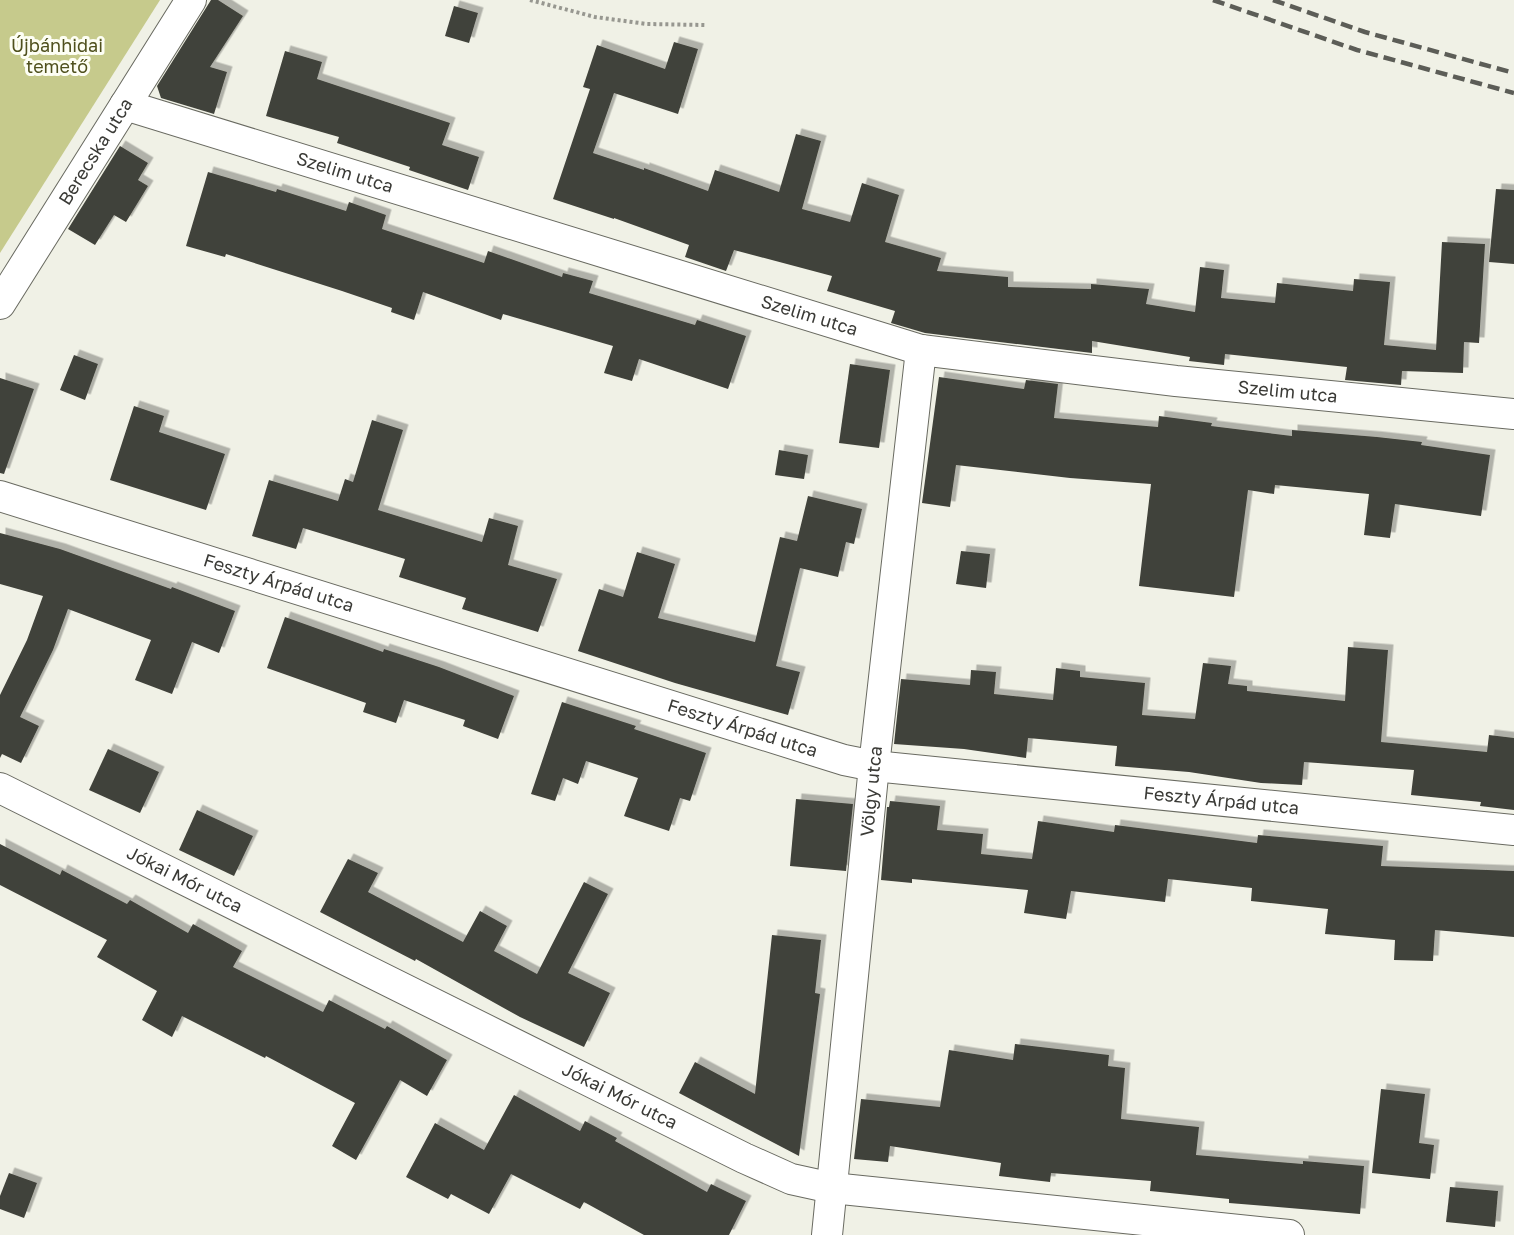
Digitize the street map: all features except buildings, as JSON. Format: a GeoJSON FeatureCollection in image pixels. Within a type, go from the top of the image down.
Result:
{"type":"FeatureCollection","features":[{"type":"Feature","properties":{"kind":"street","name":"Berecska utca"},"geometry":{"type":"LineString","coordinates":[[0,304],[191,0]]}},
{"type":"Feature","properties":{"kind":"street","name":"Szelim utca"},"geometry":{"type":"LineString","coordinates":[[125,105],[921,350],[1176,381],[1514,414]]}},
{"type":"Feature","properties":{"kind":"street","name":"Völgy utca"},"geometry":{"type":"LineString","coordinates":[[827,1235],[874,766],[921,350]]}},
{"type":"Feature","properties":{"kind":"street","name":"Feszty Árpád utca"},"geometry":{"type":"LineString","coordinates":[[0,496],[844,760],[874,766],[1514,830]]}},
{"type":"Feature","properties":{"kind":"street","name":"Jókai Mór utca"},"geometry":{"type":"LineString","coordinates":[[0,788],[744,1158],[791,1179],[832,1188],[1289,1235]]}},
{"type":"Feature","properties":{"kind":"path"},"geometry":{"type":"LineString","coordinates":[[530,0],[595,17],[647,24],[705,25]]}},
{"type":"Feature","properties":{"kind":"green space","name":"Újbánhidai temető"},"geometry":{"type":"Polygon","coordinates":[[[0,0],[160,0],[0,253],[0,0]]]}},
{"type":"Feature","properties":{"kind":"railway"},"geometry":{"type":"LineString","coordinates":[[1213,0],[1357,50],[1514,93]]}},
{"type":"Feature","properties":{"kind":"railway"},"geometry":{"type":"LineString","coordinates":[[1273,0],[1365,32],[1514,73]]}}]}
